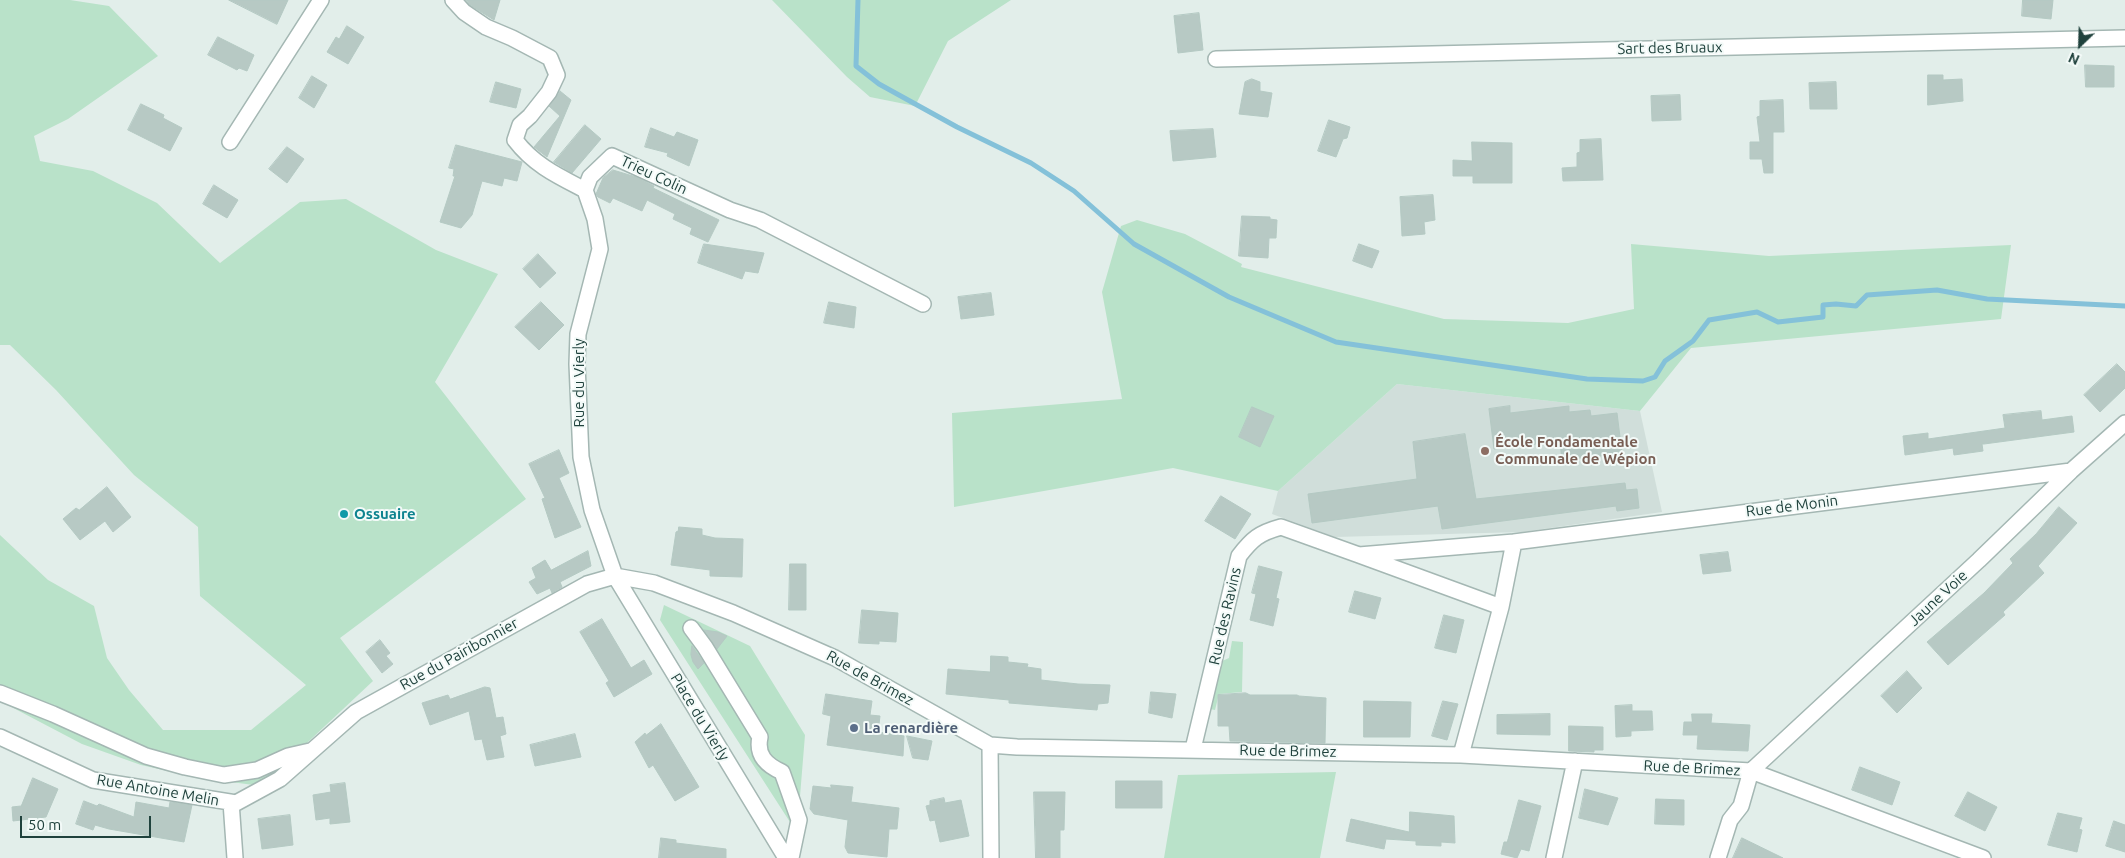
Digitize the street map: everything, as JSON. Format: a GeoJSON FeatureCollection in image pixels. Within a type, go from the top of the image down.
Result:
{"type":"FeatureCollection","features":[{"type":"Feature","properties":{"kind":"street"},"geometry":{"type":"LineString","coordinates":[[230,142],[321,0]]}},
{"type":"Feature","properties":{"kind":"street"},"geometry":{"type":"LineString","coordinates":[[453,0],[464,12],[486,28],[512,38],[550,58],[557,75],[549,92],[530,116],[520,125],[516,140],[526,154],[540,166],[585,190]]}},
{"type":"Feature","properties":{"kind":"street","name":"Sart des Bruaux"},"geometry":{"type":"LineString","coordinates":[[1216,59],[2125,38]]}},
{"type":"Feature","properties":{"kind":"street","name":"Trieu Colin"},"geometry":{"type":"LineString","coordinates":[[585,190],[590,177],[612,156],[730,210],[760,220],[923,304]]}},
{"type":"Feature","properties":{"kind":"street","name":"Rue du Vierly"},"geometry":{"type":"LineString","coordinates":[[585,190],[595,219],[600,249],[578,334],[578,409],[581,457],[592,510],[615,576]]}},
{"type":"Feature","properties":{"kind":"street","name":"Jaune Voie"},"geometry":{"type":"LineString","coordinates":[[1751,771],[1972,567],[2071,471],[2125,423]]}},
{"type":"Feature","properties":{"kind":"street","name":"Rue de Monin"},"geometry":{"type":"LineString","coordinates":[[1359,554],[1514,542],[2071,471]]}},
{"type":"Feature","properties":{"kind":"street","name":"Rue des Ravins"},"geometry":{"type":"LineString","coordinates":[[1194,749],[1239,556],[1252,539],[1267,530],[1281,527],[1359,554]]}},
{"type":"Feature","properties":{"kind":"street"},"geometry":{"type":"LineString","coordinates":[[1461,755],[1500,608],[1514,542]]}},
{"type":"Feature","properties":{"kind":"street"},"geometry":{"type":"LineString","coordinates":[[1359,554],[1500,608]]}},
{"type":"Feature","properties":{"kind":"street","name":"Rue de Brimez"},"geometry":{"type":"LineString","coordinates":[[615,576],[654,582],[733,613],[820,651],[990,745],[1461,755],[1751,771],[1983,858]]}},
{"type":"Feature","properties":{"kind":"street","name":"Rue du Pairibonnier"},"geometry":{"type":"LineString","coordinates":[[234,803],[280,779],[356,712],[587,584],[615,576]]}},
{"type":"Feature","properties":{"kind":"street","name":"Place du Vierly"},"geometry":{"type":"LineString","coordinates":[[615,576],[786,858]]}},
{"type":"Feature","properties":{"kind":"street"},"geometry":{"type":"LineString","coordinates":[[691,628],[705,647],[760,737],[758,744],[760,756],[769,766],[782,772],[799,820],[791,858]]}},
{"type":"Feature","properties":{"kind":"street","name":"Rue du Pairibonnier"},"geometry":{"type":"LineString","coordinates":[[0,693],[53,714],[146,756],[185,768],[224,775],[257,770],[288,756],[314,750]]}},
{"type":"Feature","properties":{"kind":"street","name":"Rue Antoine Melin"},"geometry":{"type":"LineString","coordinates":[[0,737],[93,780],[234,803]]}},
{"type":"Feature","properties":{"kind":"street"},"geometry":{"type":"LineString","coordinates":[[990,745],[991,858]]}},
{"type":"Feature","properties":{"kind":"street"},"geometry":{"type":"LineString","coordinates":[[1554,858],[1575,761]]}},
{"type":"Feature","properties":{"kind":"street"},"geometry":{"type":"LineString","coordinates":[[1718,858],[1730,820],[1740,806],[1751,771]]}},
{"type":"Feature","properties":{"kind":"street"},"geometry":{"type":"LineString","coordinates":[[234,803],[235,858]]}},
{"type":"Feature","properties":{"kind":"shaded area","name":"École Fondamentale Communale de Wépion"},"geometry":{"type":"Polygon","coordinates":[[[1397,384],[1640,411],[1662,512],[1522,532],[1335,537],[1272,514],[1278,491],[1397,384]]]}},
{"type":"Feature","properties":{"kind":"green space"},"geometry":{"type":"Polygon","coordinates":[[[0,0],[70,0],[109,6],[158,56],[68,119],[34,136],[40,161],[93,171],[157,203],[220,263],[300,202],[346,199],[436,250],[498,274],[435,382],[526,499],[340,638],[373,681],[261,786],[194,777],[141,765],[82,744],[0,701],[0,535],[48,580],[94,606],[107,658],[129,690],[163,730],[251,730],[306,685],[200,596],[198,527],[134,475],[56,390],[10,345],[0,345],[0,0]]]}},
{"type":"Feature","properties":{"kind":"green space"},"geometry":{"type":"Polygon","coordinates":[[[772,0],[1011,0],[948,41],[915,106],[870,97],[847,77],[772,0]]]}},
{"type":"Feature","properties":{"kind":"green space"},"geometry":{"type":"Polygon","coordinates":[[[1137,220],[1185,234],[1242,264],[1241,267],[1444,319],[1568,323],[1634,309],[1631,244],[1769,256],[2011,245],[2001,319],[1691,348],[1640,411],[1397,384],[1278,491],[1173,468],[954,507],[952,413],[1122,399],[1102,292],[1121,226],[1137,220]]]}},
{"type":"Feature","properties":{"kind":"green space"},"geometry":{"type":"Polygon","coordinates":[[[664,605],[750,646],[805,735],[797,833],[660,620],[664,605]]]}},
{"type":"Feature","properties":{"kind":"green space"},"geometry":{"type":"Polygon","coordinates":[[[1232,641],[1243,642],[1242,692],[1219,694],[1215,710],[1210,709],[1220,662],[1229,658],[1232,641]]]}},
{"type":"Feature","properties":{"kind":"green space"},"geometry":{"type":"Polygon","coordinates":[[[1336,772],[1320,858],[1164,858],[1178,775],[1336,772]]]}},
{"type":"Feature","properties":{"kind":"building"},"geometry":{"type":"Polygon","coordinates":[[[229,0],[288,0],[277,24],[229,0]]]}},
{"type":"Feature","properties":{"kind":"building"},"geometry":{"type":"Polygon","coordinates":[[[466,0],[500,0],[494,20],[470,5],[466,0]]]}},
{"type":"Feature","properties":{"kind":"building"},"geometry":{"type":"Polygon","coordinates":[[[2023,0],[2053,0],[2051,19],[2022,16],[2023,0]]]}},
{"type":"Feature","properties":{"kind":"building"},"geometry":{"type":"Polygon","coordinates":[[[1199,13],[1203,50],[1178,53],[1174,16],[1199,13]]]}},
{"type":"Feature","properties":{"kind":"building"},"geometry":{"type":"Polygon","coordinates":[[[347,26],[364,37],[348,64],[327,52],[336,37],[339,39],[347,26]]]}},
{"type":"Feature","properties":{"kind":"building"},"geometry":{"type":"Polygon","coordinates":[[[218,37],[254,55],[247,71],[239,68],[237,70],[208,55],[218,37]]]}},
{"type":"Feature","properties":{"kind":"building"},"geometry":{"type":"Polygon","coordinates":[[[2085,65],[2114,66],[2114,87],[2086,87],[2085,65]]]}},
{"type":"Feature","properties":{"kind":"building"},"geometry":{"type":"Polygon","coordinates":[[[1928,75],[1943,75],[1943,80],[1962,79],[1963,101],[1928,105],[1928,75]]]}},
{"type":"Feature","properties":{"kind":"building"},"geometry":{"type":"Polygon","coordinates":[[[312,76],[327,85],[314,108],[299,98],[312,76]]]}},
{"type":"Feature","properties":{"kind":"building"},"geometry":{"type":"Polygon","coordinates":[[[1252,79],[1260,82],[1260,91],[1272,93],[1268,117],[1239,114],[1245,82],[1252,79]]]}},
{"type":"Feature","properties":{"kind":"building"},"geometry":{"type":"Polygon","coordinates":[[[496,82],[521,89],[516,108],[490,102],[496,82]]]}},
{"type":"Feature","properties":{"kind":"building"},"geometry":{"type":"Polygon","coordinates":[[[1836,82],[1837,109],[1810,109],[1809,83],[1836,82]]]}},
{"type":"Feature","properties":{"kind":"building"},"geometry":{"type":"Polygon","coordinates":[[[560,91],[571,100],[547,157],[534,147],[560,116],[549,106],[560,91]]]}},
{"type":"Feature","properties":{"kind":"building"},"geometry":{"type":"Polygon","coordinates":[[[1680,95],[1681,120],[1652,121],[1651,96],[1680,95]]]}},
{"type":"Feature","properties":{"kind":"building"},"geometry":{"type":"Polygon","coordinates":[[[1783,100],[1784,132],[1773,132],[1773,173],[1764,173],[1762,159],[1750,159],[1750,142],[1760,142],[1757,117],[1760,116],[1760,101],[1783,100]]]}},
{"type":"Feature","properties":{"kind":"building"},"geometry":{"type":"Polygon","coordinates":[[[141,104],[164,115],[163,118],[182,128],[170,151],[128,130],[141,104]]]}},
{"type":"Feature","properties":{"kind":"building"},"geometry":{"type":"Polygon","coordinates":[[[1329,120],[1350,127],[1347,138],[1343,139],[1336,157],[1318,151],[1329,120]]]}},
{"type":"Feature","properties":{"kind":"building"},"geometry":{"type":"Polygon","coordinates":[[[585,125],[601,139],[572,173],[554,162],[585,125]]]}},
{"type":"Feature","properties":{"kind":"building"},"geometry":{"type":"Polygon","coordinates":[[[651,128],[674,137],[677,132],[698,140],[689,166],[667,156],[668,153],[645,147],[651,128]]]}},
{"type":"Feature","properties":{"kind":"building"},"geometry":{"type":"Polygon","coordinates":[[[1213,129],[1216,157],[1173,161],[1170,131],[1213,129]]]}},
{"type":"Feature","properties":{"kind":"building"},"geometry":{"type":"Polygon","coordinates":[[[1601,139],[1603,180],[1563,181],[1562,168],[1577,167],[1577,153],[1580,152],[1580,140],[1601,139]]]}},
{"type":"Feature","properties":{"kind":"building"},"geometry":{"type":"Polygon","coordinates":[[[1472,142],[1512,143],[1512,183],[1473,183],[1473,176],[1453,176],[1453,160],[1472,161],[1472,142]]]}},
{"type":"Feature","properties":{"kind":"building"},"geometry":{"type":"Polygon","coordinates":[[[456,145],[522,162],[517,181],[504,178],[502,186],[482,181],[472,215],[461,228],[440,222],[455,176],[453,176],[454,169],[449,168],[456,145]]]}},
{"type":"Feature","properties":{"kind":"building"},"geometry":{"type":"Polygon","coordinates":[[[287,147],[304,159],[287,183],[269,169],[287,147]]]}},
{"type":"Feature","properties":{"kind":"building"},"geometry":{"type":"Polygon","coordinates":[[[613,170],[636,177],[654,186],[653,188],[719,220],[708,242],[690,234],[692,228],[673,219],[675,214],[647,200],[642,211],[613,198],[610,203],[598,197],[596,194],[603,178],[613,170]]]}},
{"type":"Feature","properties":{"kind":"building"},"geometry":{"type":"Polygon","coordinates":[[[214,185],[238,200],[227,218],[203,204],[214,185]]]}},
{"type":"Feature","properties":{"kind":"building"},"geometry":{"type":"Polygon","coordinates":[[[1433,195],[1435,220],[1424,222],[1425,234],[1402,236],[1400,197],[1433,195]]]}},
{"type":"Feature","properties":{"kind":"building"},"geometry":{"type":"Polygon","coordinates":[[[1242,216],[1270,217],[1270,219],[1277,220],[1276,238],[1269,238],[1268,258],[1239,256],[1242,216]]]}},
{"type":"Feature","properties":{"kind":"building"},"geometry":{"type":"Polygon","coordinates":[[[704,244],[764,253],[758,273],[745,271],[742,279],[698,263],[704,244]]]}},
{"type":"Feature","properties":{"kind":"building"},"geometry":{"type":"Polygon","coordinates":[[[1359,244],[1379,251],[1372,268],[1353,261],[1359,244]]]}},
{"type":"Feature","properties":{"kind":"building"},"geometry":{"type":"Polygon","coordinates":[[[538,254],[556,273],[540,288],[523,269],[538,254]]]}},
{"type":"Feature","properties":{"kind":"building"},"geometry":{"type":"Polygon","coordinates":[[[991,293],[994,315],[961,319],[958,297],[991,293]]]}},
{"type":"Feature","properties":{"kind":"building"},"geometry":{"type":"Polygon","coordinates":[[[541,302],[564,325],[539,350],[515,327],[541,302]]]}},
{"type":"Feature","properties":{"kind":"building"},"geometry":{"type":"Polygon","coordinates":[[[829,302],[856,307],[854,328],[824,323],[829,302]]]}},
{"type":"Feature","properties":{"kind":"building"},"geometry":{"type":"Polygon","coordinates":[[[2117,364],[2125,372],[2125,388],[2100,412],[2084,395],[2117,364]]]}},
{"type":"Feature","properties":{"kind":"building"},"geometry":{"type":"Polygon","coordinates":[[[1510,406],[1510,413],[1569,406],[1569,412],[1590,410],[1591,416],[1617,413],[1622,453],[1562,461],[1560,441],[1494,449],[1489,409],[1510,406]]]}},
{"type":"Feature","properties":{"kind":"building"},"geometry":{"type":"Polygon","coordinates":[[[1252,407],[1274,416],[1260,447],[1239,437],[1252,407]]]}},
{"type":"Feature","properties":{"kind":"building"},"geometry":{"type":"Polygon","coordinates":[[[2041,411],[2042,420],[2072,416],[2074,432],[1982,444],[1983,451],[1954,455],[1953,448],[1905,455],[1903,436],[1928,433],[1928,439],[2005,428],[2003,415],[2041,411]]]}},
{"type":"Feature","properties":{"kind":"building"},"geometry":{"type":"Polygon","coordinates":[[[1465,434],[1476,499],[1625,483],[1626,490],[1637,489],[1639,508],[1617,511],[1616,506],[1442,529],[1438,506],[1312,523],[1308,494],[1417,479],[1413,442],[1465,434]]]}},
{"type":"Feature","properties":{"kind":"building"},"geometry":{"type":"Polygon","coordinates":[[[559,450],[569,473],[559,478],[581,527],[555,538],[542,499],[545,498],[529,464],[559,450]]]}},
{"type":"Feature","properties":{"kind":"building"},"geometry":{"type":"Polygon","coordinates":[[[107,487],[131,517],[113,532],[105,521],[80,540],[63,519],[76,508],[79,510],[107,487]]]}},
{"type":"Feature","properties":{"kind":"building"},"geometry":{"type":"Polygon","coordinates":[[[1221,496],[1251,514],[1235,539],[1205,521],[1221,496]]]}},
{"type":"Feature","properties":{"kind":"building"},"geometry":{"type":"Polygon","coordinates":[[[2059,507],[2077,523],[2038,566],[2044,573],[2003,612],[2005,615],[1948,665],[1927,642],[1984,593],[2013,563],[2010,559],[2036,534],[2059,507]]]}},
{"type":"Feature","properties":{"kind":"building"},"geometry":{"type":"Polygon","coordinates":[[[679,527],[702,529],[702,535],[715,538],[743,539],[742,577],[710,576],[710,570],[671,565],[676,532],[679,527]]]}},
{"type":"Feature","properties":{"kind":"building"},"geometry":{"type":"Polygon","coordinates":[[[588,551],[591,566],[560,582],[562,587],[552,593],[550,588],[537,594],[529,582],[536,578],[532,568],[545,560],[551,570],[588,551]]]}},
{"type":"Feature","properties":{"kind":"building"},"geometry":{"type":"Polygon","coordinates":[[[1728,552],[1731,571],[1703,574],[1700,555],[1728,552]]]}},
{"type":"Feature","properties":{"kind":"building"},"geometry":{"type":"Polygon","coordinates":[[[790,564],[806,564],[806,610],[789,610],[790,564]]]}},
{"type":"Feature","properties":{"kind":"building"},"geometry":{"type":"Polygon","coordinates":[[[1259,566],[1282,572],[1276,598],[1279,599],[1273,626],[1250,620],[1256,594],[1252,593],[1259,566]]]}},
{"type":"Feature","properties":{"kind":"building"},"geometry":{"type":"Polygon","coordinates":[[[1355,591],[1381,598],[1375,619],[1349,612],[1355,591]]]}},
{"type":"Feature","properties":{"kind":"building"},"geometry":{"type":"Polygon","coordinates":[[[862,610],[898,613],[896,642],[879,641],[879,644],[859,643],[862,610]]]}},
{"type":"Feature","properties":{"kind":"building"},"geometry":{"type":"Polygon","coordinates":[[[1444,615],[1464,620],[1456,653],[1435,648],[1444,615]]]}},
{"type":"Feature","properties":{"kind":"building"},"geometry":{"type":"Polygon","coordinates":[[[602,619],[631,668],[644,660],[652,674],[614,697],[606,683],[609,681],[580,632],[602,619]]]}},
{"type":"Feature","properties":{"kind":"building"},"geometry":{"type":"Polygon","coordinates":[[[704,630],[718,632],[727,636],[717,649],[704,630]]]}},
{"type":"Feature","properties":{"kind":"building"},"geometry":{"type":"Polygon","coordinates":[[[380,640],[390,653],[386,656],[393,664],[382,673],[366,652],[380,640]]]}},
{"type":"Feature","properties":{"kind":"building"},"geometry":{"type":"Polygon","coordinates":[[[692,646],[704,663],[698,669],[691,655],[692,646]]]}},
{"type":"Feature","properties":{"kind":"building"},"geometry":{"type":"Polygon","coordinates":[[[991,656],[1008,657],[1008,662],[1028,664],[1027,667],[1041,669],[1041,680],[1110,685],[1108,703],[1098,704],[1097,710],[1009,703],[1009,700],[946,694],[948,669],[990,672],[991,656]]]}},
{"type":"Feature","properties":{"kind":"building"},"geometry":{"type":"Polygon","coordinates":[[[1907,671],[1922,688],[1897,713],[1881,696],[1907,671]]]}},
{"type":"Feature","properties":{"kind":"building"},"geometry":{"type":"Polygon","coordinates":[[[485,687],[490,688],[496,718],[503,717],[506,734],[500,736],[504,757],[487,760],[482,739],[475,740],[469,711],[430,725],[422,703],[448,695],[450,699],[485,687]]]}},
{"type":"Feature","properties":{"kind":"building"},"geometry":{"type":"Polygon","coordinates":[[[1151,692],[1176,694],[1172,718],[1149,713],[1151,692]]]}},
{"type":"Feature","properties":{"kind":"building"},"geometry":{"type":"Polygon","coordinates":[[[1246,693],[1250,695],[1297,695],[1326,698],[1325,743],[1230,741],[1229,726],[1218,726],[1218,695],[1246,693]]]}},
{"type":"Feature","properties":{"kind":"building","name":"La renardière"},"geometry":{"type":"Polygon","coordinates":[[[826,694],[872,701],[870,715],[880,716],[878,732],[904,736],[903,756],[827,745],[831,716],[823,714],[826,694]]]}},
{"type":"Feature","properties":{"kind":"building"},"geometry":{"type":"Polygon","coordinates":[[[1364,701],[1411,702],[1410,737],[1364,737],[1364,701]]]}},
{"type":"Feature","properties":{"kind":"building"},"geometry":{"type":"Polygon","coordinates":[[[1443,701],[1458,704],[1447,740],[1432,736],[1443,701]]]}},
{"type":"Feature","properties":{"kind":"building"},"geometry":{"type":"Polygon","coordinates":[[[1632,705],[1632,711],[1652,711],[1653,730],[1631,731],[1631,736],[1616,737],[1615,706],[1632,705]]]}},
{"type":"Feature","properties":{"kind":"building"},"geometry":{"type":"Polygon","coordinates":[[[1550,714],[1550,735],[1497,734],[1497,715],[1550,714]]]}},
{"type":"Feature","properties":{"kind":"building"},"geometry":{"type":"Polygon","coordinates":[[[1692,714],[1712,714],[1711,723],[1750,725],[1748,751],[1697,749],[1698,735],[1683,735],[1684,722],[1692,722],[1692,714]]]}},
{"type":"Feature","properties":{"kind":"building"},"geometry":{"type":"Polygon","coordinates":[[[661,724],[699,787],[675,801],[653,765],[649,768],[635,742],[645,733],[646,735],[661,724]]]}},
{"type":"Feature","properties":{"kind":"building"},"geometry":{"type":"Polygon","coordinates":[[[1569,726],[1603,727],[1603,750],[1594,750],[1594,752],[1569,751],[1569,726]]]}},
{"type":"Feature","properties":{"kind":"building"},"geometry":{"type":"Polygon","coordinates":[[[575,734],[581,757],[535,766],[530,745],[575,734]]]}},
{"type":"Feature","properties":{"kind":"building"},"geometry":{"type":"Polygon","coordinates":[[[907,736],[932,741],[928,760],[913,758],[907,736]]]}},
{"type":"Feature","properties":{"kind":"building"},"geometry":{"type":"Polygon","coordinates":[[[1860,767],[1900,782],[1892,805],[1852,790],[1860,767]]]}},
{"type":"Feature","properties":{"kind":"building"},"geometry":{"type":"Polygon","coordinates":[[[33,778],[58,789],[46,817],[13,821],[12,807],[21,806],[33,778]]]}},
{"type":"Feature","properties":{"kind":"building"},"geometry":{"type":"Polygon","coordinates":[[[1116,781],[1162,781],[1162,808],[1116,808],[1116,781]]]}},
{"type":"Feature","properties":{"kind":"building"},"geometry":{"type":"Polygon","coordinates":[[[345,783],[350,822],[330,824],[330,818],[316,820],[313,795],[331,792],[330,785],[345,783]]]}},
{"type":"Feature","properties":{"kind":"building"},"geometry":{"type":"Polygon","coordinates":[[[831,785],[853,787],[851,802],[899,808],[897,829],[889,829],[887,857],[848,853],[845,847],[848,820],[814,814],[810,809],[813,786],[831,788],[831,785]]]}},
{"type":"Feature","properties":{"kind":"building"},"geometry":{"type":"Polygon","coordinates":[[[1585,789],[1618,798],[1608,825],[1579,818],[1585,789]]]}},
{"type":"Feature","properties":{"kind":"building"},"geometry":{"type":"Polygon","coordinates":[[[1034,792],[1065,792],[1064,830],[1060,830],[1060,858],[1036,858],[1034,792]]]}},
{"type":"Feature","properties":{"kind":"building"},"geometry":{"type":"Polygon","coordinates":[[[1968,792],[1997,807],[1985,831],[1955,816],[1968,792]]]}},
{"type":"Feature","properties":{"kind":"building"},"geometry":{"type":"Polygon","coordinates":[[[944,798],[945,803],[961,800],[969,836],[940,842],[935,820],[930,821],[926,806],[930,805],[930,801],[944,798]]]}},
{"type":"Feature","properties":{"kind":"building"},"geometry":{"type":"Polygon","coordinates":[[[1656,799],[1684,800],[1684,825],[1655,824],[1656,799]]]}},
{"type":"Feature","properties":{"kind":"building"},"geometry":{"type":"Polygon","coordinates":[[[1519,800],[1541,806],[1529,851],[1521,849],[1517,858],[1501,854],[1504,842],[1507,842],[1519,800]]]}},
{"type":"Feature","properties":{"kind":"building"},"geometry":{"type":"Polygon","coordinates":[[[84,801],[97,806],[99,804],[134,817],[136,802],[169,808],[170,802],[192,805],[184,842],[95,825],[93,830],[76,824],[84,801]]]}},
{"type":"Feature","properties":{"kind":"building"},"geometry":{"type":"Polygon","coordinates":[[[1410,812],[1454,816],[1455,843],[1441,842],[1441,846],[1416,845],[1416,841],[1386,839],[1384,849],[1346,841],[1351,819],[1409,832],[1410,812]]]}},
{"type":"Feature","properties":{"kind":"building"},"geometry":{"type":"Polygon","coordinates":[[[2058,813],[2082,818],[2079,829],[2082,830],[2077,852],[2048,845],[2058,813]]]}},
{"type":"Feature","properties":{"kind":"building"},"geometry":{"type":"Polygon","coordinates":[[[290,815],[293,845],[262,849],[258,819],[290,815]]]}},
{"type":"Feature","properties":{"kind":"building"},"geometry":{"type":"Polygon","coordinates":[[[2114,821],[2125,825],[2125,852],[2106,846],[2114,821]]]}},
{"type":"Feature","properties":{"kind":"building"},"geometry":{"type":"Polygon","coordinates":[[[661,838],[676,840],[676,843],[726,849],[726,858],[659,858],[661,838]]]}},
{"type":"Feature","properties":{"kind":"building"},"geometry":{"type":"Polygon","coordinates":[[[1742,838],[1783,858],[1733,858],[1742,838]]]}},
{"type":"Feature","properties":{"kind":"waterway"},"geometry":{"type":"LineString","coordinates":[[858,0],[856,66],[879,84],[957,127],[1031,163],[1074,191],[1134,244],[1229,297],[1336,342],[1587,379],[1643,381],[1655,377],[1665,361],[1693,341],[1709,320],[1757,312],[1778,322],[1823,317],[1823,305],[1856,306],[1867,295],[1937,290],[1987,299],[2125,306]]}},
{"type":"Feature","properties":{"kind":"place","name":"École Fondamentale Communale de Wépion"},"geometry":{"type":"Point","coordinates":[1485,451]}},
{"type":"Feature","properties":{"kind":"place","name":"Ossuaire"},"geometry":{"type":"Point","coordinates":[344,514]}},
{"type":"Feature","properties":{"kind":"place","name":"La renardière"},"geometry":{"type":"Point","coordinates":[854,728]}}]}
